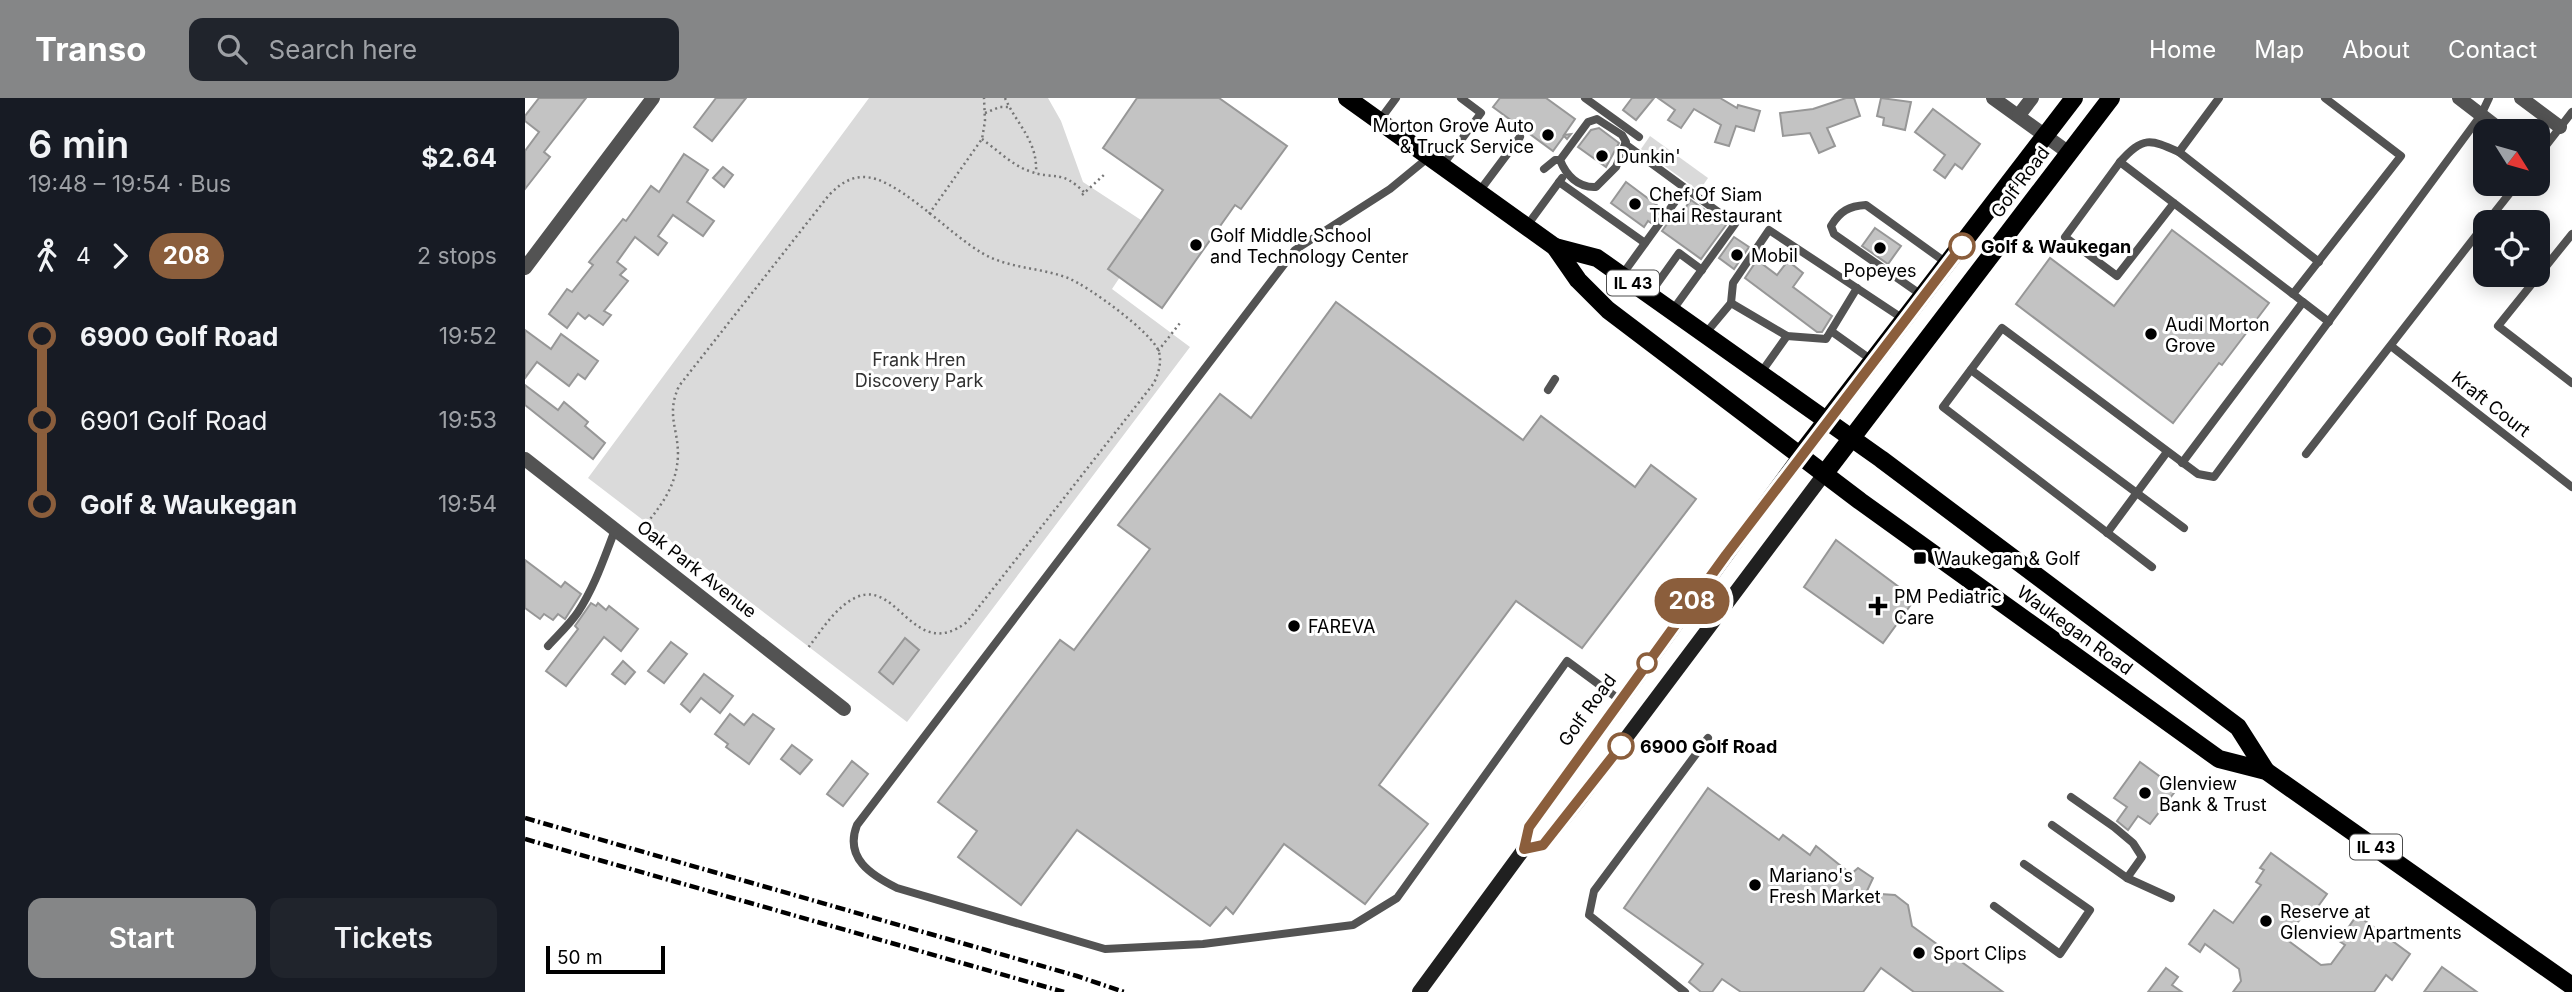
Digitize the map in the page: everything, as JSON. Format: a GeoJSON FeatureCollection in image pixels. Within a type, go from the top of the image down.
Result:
{"type":"FeatureCollection","features":[{"type":"Feature","properties":{"kind":"main road","name":"IL 43"},"geometry":{"type":"LineString","coordinates":[[1347,98],[1555,247],[1597,258],[1827,420]]}},
{"type":"Feature","properties":{"kind":"main road","name":"Golf Road"},"geometry":{"type":"LineString","coordinates":[[1419,992],[1524,849],[1529,827],[1620,699],[1800,455],[2074,98]]}},
{"type":"Feature","properties":{"kind":"main road","name":"Golf Road"},"geometry":{"type":"LineString","coordinates":[[1524,849],[1543,845],[1581,798],[2111,98]]}},
{"type":"Feature","properties":{"kind":"main road","name":"IL 43"},"geometry":{"type":"LineString","coordinates":[[1555,247],[1578,280],[1608,310],[1800,455]]}},
{"type":"Feature","properties":{"kind":"main road","name":"Waukegan Road"},"geometry":{"type":"LineString","coordinates":[[1827,420],[2238,727],[2266,771]]}},
{"type":"Feature","properties":{"kind":"main road","name":"Waukegan Road"},"geometry":{"type":"LineString","coordinates":[[1800,455],[2219,759],[2266,771],[2572,986]]}},
{"type":"Feature","properties":{"kind":"street"},"geometry":{"type":"LineString","coordinates":[[525,268],[653,98]]}},
{"type":"Feature","properties":{"kind":"street"},"geometry":{"type":"LineString","coordinates":[[1993,98],[2069,153]]}},
{"type":"Feature","properties":{"kind":"street"},"geometry":{"type":"LineString","coordinates":[[2019,115],[2032,98]]}},
{"type":"Feature","properties":{"kind":"street"},"geometry":{"type":"LineString","coordinates":[[2459,98],[2486,119]]}},
{"type":"Feature","properties":{"kind":"street"},"geometry":{"type":"LineString","coordinates":[[2522,98],[2560,127]]}},
{"type":"Feature","properties":{"kind":"street","name":"Oak Park Avenue"},"geometry":{"type":"LineString","coordinates":[[525,459],[844,709]]}},
{"type":"Feature","properties":{"kind":"lane"},"geometry":{"type":"LineString","coordinates":[[1379,121],[1396,98]]}},
{"type":"Feature","properties":{"kind":"lane"},"geometry":{"type":"LineString","coordinates":[[1461,98],[1481,113],[1435,162],[1295,250],[857,825],[852,845],[859,859],[874,876],[897,888],[1105,949],[1203,944],[1353,925],[1397,898],[1567,661],[1620,699]]}},
{"type":"Feature","properties":{"kind":"lane"},"geometry":{"type":"LineString","coordinates":[[1585,98],[1639,137]]}},
{"type":"Feature","properties":{"kind":"lane"},"geometry":{"type":"LineString","coordinates":[[2179,152],[2219,98]]}},
{"type":"Feature","properties":{"kind":"lane"},"geometry":{"type":"LineString","coordinates":[[2293,295],[2401,156],[2325,98]]}},
{"type":"Feature","properties":{"kind":"lane"},"geometry":{"type":"LineString","coordinates":[[2152,567],[1943,407],[2002,328],[2182,463],[2198,474],[2214,477],[2481,115],[2489,98]]}},
{"type":"Feature","properties":{"kind":"lane"},"geometry":{"type":"LineString","coordinates":[[2550,140],[2572,112]]}},
{"type":"Feature","properties":{"kind":"lane"},"geometry":{"type":"LineString","coordinates":[[1544,169],[1555,160],[1560,160],[1588,122],[1597,119],[1622,135],[1625,144],[1735,224],[1672,311]]}},
{"type":"Feature","properties":{"kind":"lane"},"geometry":{"type":"LineString","coordinates":[[1479,192],[1520,137]]}},
{"type":"Feature","properties":{"kind":"lane"},"geometry":{"type":"LineString","coordinates":[[2174,203],[2117,276],[2065,237],[2120,162],[2132,149],[2146,141],[2159,143],[2179,152],[2319,262]]}},
{"type":"Feature","properties":{"kind":"lane"},"geometry":{"type":"LineString","coordinates":[[1560,160],[1565,173],[1587,187],[1596,187],[1616,167],[1625,144]]}},
{"type":"Feature","properties":{"kind":"lane"},"geometry":{"type":"LineString","coordinates":[[2120,162],[2329,321]]}},
{"type":"Feature","properties":{"kind":"lane"},"geometry":{"type":"LineString","coordinates":[[1526,227],[1565,173]]}},
{"type":"Feature","properties":{"kind":"lane"},"geometry":{"type":"LineString","coordinates":[[1559,182],[1645,243]]}},
{"type":"Feature","properties":{"kind":"lane"},"geometry":{"type":"LineString","coordinates":[[1622,275],[1685,188]]}},
{"type":"Feature","properties":{"kind":"lane"},"geometry":{"type":"LineString","coordinates":[[2496,210],[2507,196]]}},
{"type":"Feature","properties":{"kind":"lane"},"geometry":{"type":"LineString","coordinates":[[1923,297],[1834,234],[1831,226],[1837,215],[1851,206],[1866,205],[1948,264]]}},
{"type":"Feature","properties":{"kind":"lane"},"geometry":{"type":"LineString","coordinates":[[1705,335],[1731,303],[1733,283],[1769,230],[1905,320]]}},
{"type":"Feature","properties":{"kind":"lane"},"geometry":{"type":"LineString","coordinates":[[2572,234],[2498,326],[2572,383]]}},
{"type":"Feature","properties":{"kind":"lane"},"geometry":{"type":"LineString","coordinates":[[2305,454],[2473,240]]}},
{"type":"Feature","properties":{"kind":"lane"},"geometry":{"type":"LineString","coordinates":[[1649,295],[1679,253],[1702,270]]}},
{"type":"Feature","properties":{"kind":"lane"},"geometry":{"type":"LineString","coordinates":[[1731,303],[1787,337],[1826,339],[1857,288]]}},
{"type":"Feature","properties":{"kind":"lane"},"geometry":{"type":"LineString","coordinates":[[2182,463],[2303,302]]}},
{"type":"Feature","properties":{"kind":"lane"},"geometry":{"type":"LineString","coordinates":[[1831,331],[1873,361]]}},
{"type":"Feature","properties":{"kind":"lane"},"geometry":{"type":"LineString","coordinates":[[1760,374],[1787,337]]}},
{"type":"Feature","properties":{"kind":"lane","name":"Kraft Court"},"geometry":{"type":"LineString","coordinates":[[2391,346],[2571,485]]}},
{"type":"Feature","properties":{"kind":"lane"},"geometry":{"type":"LineString","coordinates":[[1971,370],[2184,528]]}},
{"type":"Feature","properties":{"kind":"lane"},"geometry":{"type":"LineString","coordinates":[[1548,390],[1555,379]]}},
{"type":"Feature","properties":{"kind":"lane"},"geometry":{"type":"LineString","coordinates":[[2107,533],[2167,452]]}},
{"type":"Feature","properties":{"kind":"lane"},"geometry":{"type":"LineString","coordinates":[[548,646],[585,601],[615,530]]}},
{"type":"Feature","properties":{"kind":"lane"},"geometry":{"type":"LineString","coordinates":[[1685,992],[1589,915],[1594,891],[1708,738]]}},
{"type":"Feature","properties":{"kind":"lane"},"geometry":{"type":"LineString","coordinates":[[2071,797],[2133,843],[2142,857],[2127,878]]}},
{"type":"Feature","properties":{"kind":"lane"},"geometry":{"type":"LineString","coordinates":[[2052,825],[2127,878],[2171,898]]}},
{"type":"Feature","properties":{"kind":"lane"},"geometry":{"type":"LineString","coordinates":[[1994,906],[2060,954],[2090,910],[2024,864]]}},
{"type":"Feature","properties":{"kind":"path"},"geometry":{"type":"LineString","coordinates":[[929,214],[982,139],[984,98]]}},
{"type":"Feature","properties":{"kind":"path"},"geometry":{"type":"LineString","coordinates":[[1005,98],[1032,142],[1037,162],[1036,173]]}},
{"type":"Feature","properties":{"kind":"path"},"geometry":{"type":"LineString","coordinates":[[985,114],[1000,107],[1009,107]]}},
{"type":"Feature","properties":{"kind":"path"},"geometry":{"type":"LineString","coordinates":[[982,139],[1021,167],[1072,181],[1083,194],[1106,173]]}},
{"type":"Feature","properties":{"kind":"path"},"geometry":{"type":"LineString","coordinates":[[647,523],[669,493],[676,471],[678,454],[671,405],[679,386],[829,195],[851,178],[875,179],[898,191],[979,251],[1002,264],[1067,277],[1082,284],[1145,334],[1159,351]]}},
{"type":"Feature","properties":{"kind":"path"},"geometry":{"type":"LineString","coordinates":[[808,648],[837,612],[856,597],[866,595],[874,594],[930,633],[947,633],[957,630],[967,622],[1154,383],[1159,371],[1159,351],[1181,323]]}},
{"type":"Feature","properties":{"kind":"green space","name":"Frank Hren Discovery Park"},"geometry":{"type":"Polygon","coordinates":[[[869,98],[1048,98],[1061,121],[1083,182],[1141,220],[1108,268],[1120,277],[1112,289],[1190,347],[907,722],[588,478],[869,98]]]}},
{"type":"Feature","properties":{"kind":"green space"},"geometry":{"type":"Polygon","coordinates":[[[1650,136],[1708,178],[1699,191],[1641,149],[1650,136]]]}},
{"type":"Feature","properties":{"kind":"building"},"geometry":{"type":"Polygon","coordinates":[[[539,98],[586,98],[544,152],[550,157],[525,189],[525,151],[539,132],[525,121],[525,116],[539,98]]]}},
{"type":"Feature","properties":{"kind":"building"},"geometry":{"type":"Polygon","coordinates":[[[716,98],[746,98],[712,141],[694,127],[716,98]]]}},
{"type":"Feature","properties":{"kind":"building"},"geometry":{"type":"Polygon","coordinates":[[[1137,98],[1219,98],[1287,146],[1241,209],[1235,205],[1162,308],[1108,269],[1163,190],[1103,148],[1137,98]]]}},
{"type":"Feature","properties":{"kind":"building","name":"Morton Grove Auto & Truck Service"},"geometry":{"type":"Polygon","coordinates":[[[1500,98],[1546,98],[1575,119],[1564,135],[1571,134],[1567,139],[1564,136],[1553,151],[1493,107],[1500,98]]]}},
{"type":"Feature","properties":{"kind":"building"},"geometry":{"type":"Polygon","coordinates":[[[1632,98],[1654,98],[1636,120],[1623,110],[1632,98]]]}},
{"type":"Feature","properties":{"kind":"building"},"geometry":{"type":"Polygon","coordinates":[[[1658,98],[1720,98],[1737,108],[1738,105],[1760,111],[1754,131],[1736,126],[1729,146],[1715,142],[1721,125],[1694,109],[1681,128],[1668,120],[1675,110],[1658,98]]]}},
{"type":"Feature","properties":{"kind":"building"},"geometry":{"type":"Polygon","coordinates":[[[1854,98],[1860,116],[1827,128],[1835,146],[1819,153],[1810,133],[1783,136],[1780,113],[1813,109],[1854,98]]]}},
{"type":"Feature","properties":{"kind":"building"},"geometry":{"type":"Polygon","coordinates":[[[1881,98],[1911,102],[1905,130],[1883,125],[1884,118],[1877,116],[1881,98]]]}},
{"type":"Feature","properties":{"kind":"building"},"geometry":{"type":"Polygon","coordinates":[[[1933,109],[1980,144],[1962,169],[1955,164],[1945,178],[1934,170],[1945,155],[1915,132],[1933,109]]]}},
{"type":"Feature","properties":{"kind":"building","name":"Dunkin'"},"geometry":{"type":"Polygon","coordinates":[[[1599,128],[1619,143],[1606,167],[1578,147],[1591,130],[1599,128]]]}},
{"type":"Feature","properties":{"kind":"building"},"geometry":{"type":"Polygon","coordinates":[[[684,154],[708,170],[687,202],[714,221],[703,236],[673,215],[658,236],[667,243],[658,255],[635,237],[617,262],[626,269],[620,275],[628,281],[604,311],[611,315],[603,325],[589,315],[585,319],[578,313],[567,328],[549,314],[567,289],[572,292],[593,265],[589,262],[623,219],[626,221],[651,186],[659,192],[684,154]]]}},
{"type":"Feature","properties":{"kind":"building"},"geometry":{"type":"Polygon","coordinates":[[[723,167],[733,175],[724,187],[713,178],[723,167]]]}},
{"type":"Feature","properties":{"kind":"building","name":"Chef Of Siam Thai Restaurant"},"geometry":{"type":"Polygon","coordinates":[[[1626,182],[1662,209],[1651,223],[1648,221],[1644,227],[1611,203],[1626,182]]]}},
{"type":"Feature","properties":{"kind":"building"},"geometry":{"type":"Polygon","coordinates":[[[1691,200],[1726,225],[1701,259],[1662,231],[1673,216],[1677,219],[1691,200]]]}},
{"type":"Feature","properties":{"kind":"building","name":"Popeyes"},"geometry":{"type":"Polygon","coordinates":[[[1875,228],[1901,246],[1888,264],[1862,246],[1875,228]]]}},
{"type":"Feature","properties":{"kind":"building","name":"Audi Morton Grove"},"geometry":{"type":"Polygon","coordinates":[[[2172,230],[2269,303],[2173,423],[2016,304],[2050,258],[2114,306],[2172,230]]]}},
{"type":"Feature","properties":{"kind":"building","name":"Mobil"},"geometry":{"type":"Polygon","coordinates":[[[1734,237],[1749,247],[1734,269],[1719,258],[1734,237]]]}},
{"type":"Feature","properties":{"kind":"building"},"geometry":{"type":"Polygon","coordinates":[[[1757,260],[1777,275],[1788,261],[1803,273],[1793,287],[1832,316],[1822,332],[1817,332],[1745,278],[1757,260]]]}},
{"type":"Feature","properties":{"kind":"building","name":"FAREVA"},"geometry":{"type":"Polygon","coordinates":[[[1336,302],[1523,440],[1541,416],[1635,487],[1651,465],[1696,499],[1582,648],[1516,601],[1379,785],[1428,824],[1365,904],[1284,844],[1233,914],[1226,907],[1210,926],[1077,830],[1021,905],[958,857],[977,831],[938,802],[1060,640],[1074,650],[1150,549],[1118,525],[1220,394],[1251,418],[1336,302]]]}},
{"type":"Feature","properties":{"kind":"building"},"geometry":{"type":"Polygon","coordinates":[[[525,330],[551,349],[561,334],[598,361],[585,379],[578,374],[569,386],[537,362],[525,378],[525,330]]]}},
{"type":"Feature","properties":{"kind":"building"},"geometry":{"type":"Polygon","coordinates":[[[525,385],[558,410],[564,402],[588,422],[585,426],[605,443],[593,459],[525,405],[525,385]]]}},
{"type":"Feature","properties":{"kind":"building"},"geometry":{"type":"Polygon","coordinates":[[[1836,540],[1915,599],[1883,643],[1804,587],[1836,540]]]}},
{"type":"Feature","properties":{"kind":"building"},"geometry":{"type":"Polygon","coordinates":[[[525,560],[561,587],[565,582],[581,594],[565,619],[558,614],[553,620],[544,614],[540,619],[525,608],[525,560]]]}},
{"type":"Feature","properties":{"kind":"building"},"geometry":{"type":"Polygon","coordinates":[[[591,603],[596,606],[598,603],[606,610],[609,606],[638,629],[621,651],[604,637],[566,686],[546,671],[578,629],[575,626],[591,603]]]}},
{"type":"Feature","properties":{"kind":"building"},"geometry":{"type":"Polygon","coordinates":[[[905,638],[919,650],[893,684],[879,672],[905,638]]]}},
{"type":"Feature","properties":{"kind":"building"},"geometry":{"type":"Polygon","coordinates":[[[671,642],[687,654],[664,683],[648,671],[671,642]]]}},
{"type":"Feature","properties":{"kind":"building"},"geometry":{"type":"Polygon","coordinates":[[[623,661],[635,672],[625,684],[612,674],[623,661]]]}},
{"type":"Feature","properties":{"kind":"building"},"geometry":{"type":"Polygon","coordinates":[[[704,674],[733,696],[720,713],[701,698],[690,712],[681,704],[704,674]]]}},
{"type":"Feature","properties":{"kind":"building"},"geometry":{"type":"Polygon","coordinates":[[[730,714],[744,725],[753,714],[774,729],[749,764],[726,747],[728,744],[715,734],[730,714]]]}},
{"type":"Feature","properties":{"kind":"building"},"geometry":{"type":"Polygon","coordinates":[[[792,745],[812,760],[800,774],[781,759],[792,745]]]}},
{"type":"Feature","properties":{"kind":"building"},"geometry":{"type":"Polygon","coordinates":[[[852,761],[868,774],[843,806],[827,794],[852,761]]]}},
{"type":"Feature","properties":{"kind":"building","name":"Glenview Bank & Trust"},"geometry":{"type":"Polygon","coordinates":[[[2140,762],[2177,789],[2150,824],[2138,816],[2128,830],[2117,821],[2127,807],[2114,798],[2140,762]]]}},
{"type":"Feature","properties":{"kind":"building","name":"Mariano's Fresh Market"},"geometry":{"type":"Polygon","coordinates":[[[1708,788],[1779,840],[1783,835],[1810,855],[1816,846],[1851,874],[1858,868],[1873,878],[1866,893],[1895,895],[1908,905],[1912,926],[2003,992],[1914,992],[1881,968],[1863,992],[1741,992],[1722,979],[1712,992],[1701,992],[1689,982],[1703,964],[1624,908],[1708,788]]]}},
{"type":"Feature","properties":{"kind":"building","name":"Reserve at Glenview Apartments"},"geometry":{"type":"Polygon","coordinates":[[[2271,853],[2327,894],[2309,919],[2303,915],[2286,939],[2321,965],[2331,964],[2345,945],[2339,941],[2357,915],[2410,954],[2392,980],[2386,975],[2374,992],[2233,992],[2241,981],[2239,969],[2205,944],[2200,952],[2189,944],[2214,910],[2233,923],[2261,885],[2256,882],[2264,870],[2260,868],[2271,853]]]}},
{"type":"Feature","properties":{"kind":"building","name":"Reserve at Glenview Apartments"},"geometry":{"type":"Polygon","coordinates":[[[2442,967],[2477,992],[2424,992],[2442,967]]]}},
{"type":"Feature","properties":{"kind":"building"},"geometry":{"type":"Polygon","coordinates":[[[2166,968],[2178,977],[2172,985],[2182,992],[2148,992],[2166,968]]]}},
{"type":"Feature","properties":{"kind":"railway"},"geometry":{"type":"LineString","coordinates":[[525,818],[1077,976],[1124,992]]}},
{"type":"Feature","properties":{"kind":"railway"},"geometry":{"type":"LineString","coordinates":[[525,839],[1064,992]]}},
{"type":"Feature","properties":{"kind":"bus line","name":"208"},"geometry":{"type":"LineString","coordinates":[[1621,746],[1543,845],[1524,849],[1529,827],[1620,699],[1800,455],[1962,246]]}},
{"type":"Feature","properties":{"kind":"place","name":"Morton Grove Auto & Truck Service"},"geometry":{"type":"Point","coordinates":[1548,135]}},
{"type":"Feature","properties":{"kind":"place","name":"Dunkin'"},"geometry":{"type":"Point","coordinates":[1602,156]}},
{"type":"Feature","properties":{"kind":"place","name":"Chef Of Siam Thai Restaurant"},"geometry":{"type":"Point","coordinates":[1635,204]}},
{"type":"Feature","properties":{"kind":"place","name":"Golf Middle School and Technology Center"},"geometry":{"type":"Point","coordinates":[1196,245]}},
{"type":"Feature","properties":{"kind":"place","name":"Golf & Waukegan"},"geometry":{"type":"Point","coordinates":[1962,246]}},
{"type":"Feature","properties":{"kind":"place","name":"Popeyes"},"geometry":{"type":"Point","coordinates":[1880,248]}},
{"type":"Feature","properties":{"kind":"place","name":"Mobil"},"geometry":{"type":"Point","coordinates":[1737,255]}},
{"type":"Feature","properties":{"kind":"place","name":"Audi Morton Grove"},"geometry":{"type":"Point","coordinates":[2151,334]}},
{"type":"Feature","properties":{"kind":"place","name":"Waukegan & Golf"},"geometry":{"type":"Point","coordinates":[1920,558]}},
{"type":"Feature","properties":{"kind":"place","name":"PM Pediatric Care"},"geometry":{"type":"Point","coordinates":[1878,606]}},
{"type":"Feature","properties":{"kind":"place","name":"FAREVA"},"geometry":{"type":"Point","coordinates":[1294,626]}},
{"type":"Feature","properties":{"kind":"place","name":"6900 Golf Road"},"geometry":{"type":"Point","coordinates":[1621,746]}},
{"type":"Feature","properties":{"kind":"place","name":"Glenview Bank & Trust"},"geometry":{"type":"Point","coordinates":[2145,793]}},
{"type":"Feature","properties":{"kind":"place","name":"Mariano's Fresh Market"},"geometry":{"type":"Point","coordinates":[1755,885]}},
{"type":"Feature","properties":{"kind":"place","name":"Reserve at Glenview Apartments"},"geometry":{"type":"Point","coordinates":[2266,921]}},
{"type":"Feature","properties":{"kind":"place","name":"Sport Clips"},"geometry":{"type":"Point","coordinates":[1919,953]}}]}
